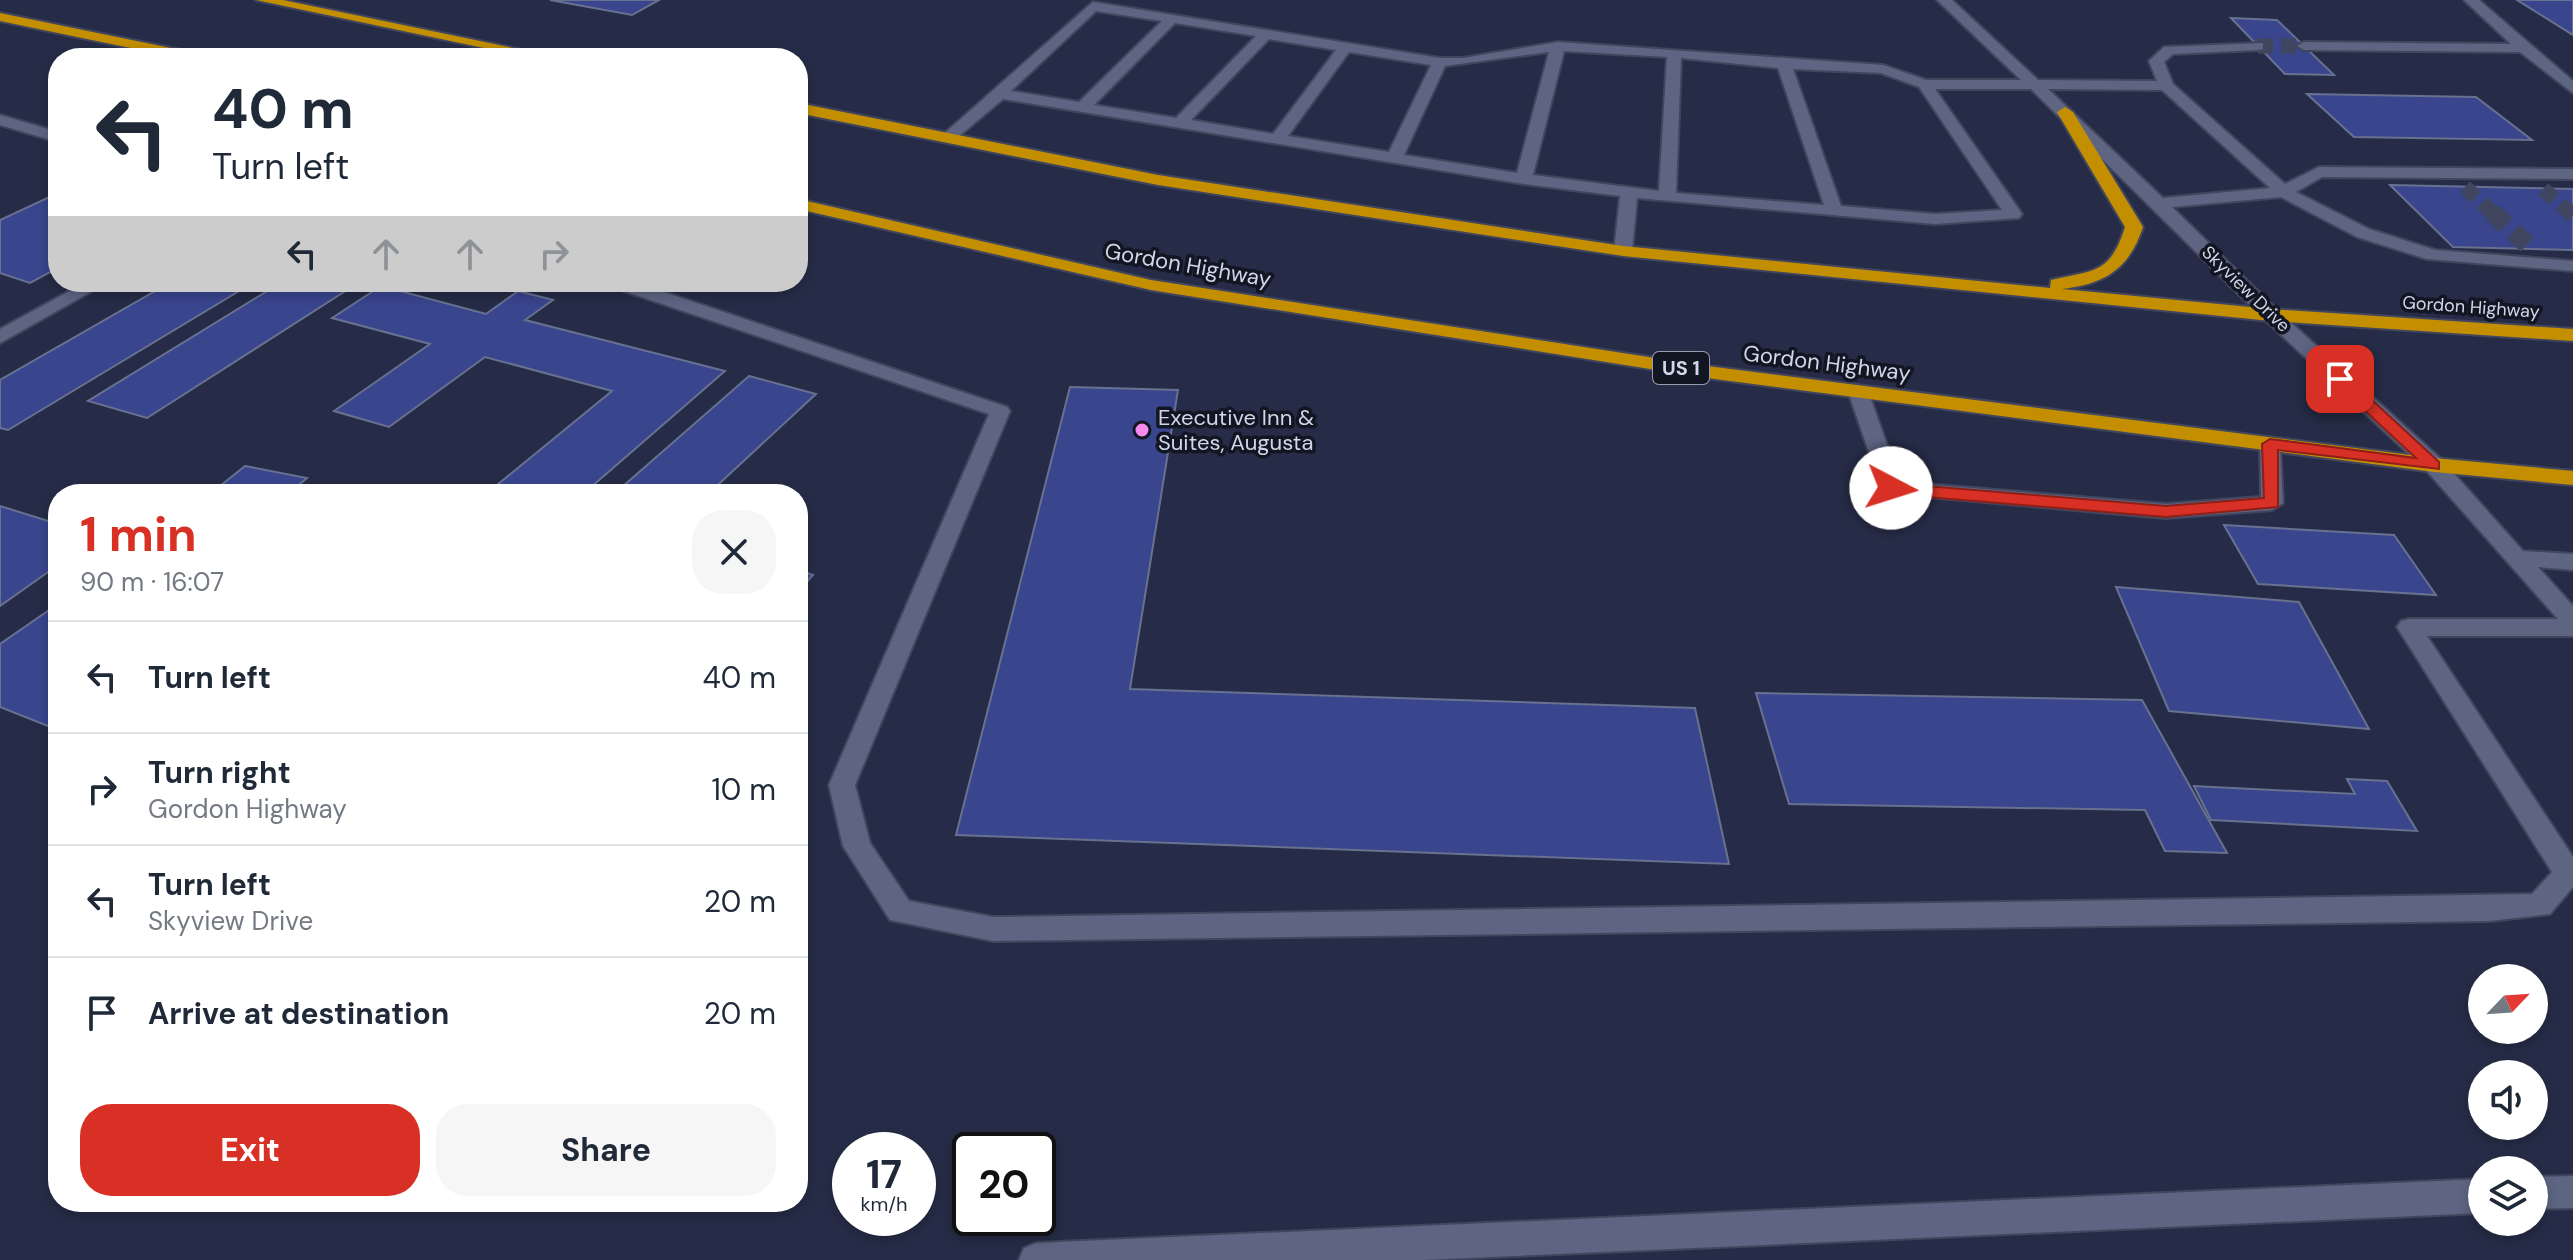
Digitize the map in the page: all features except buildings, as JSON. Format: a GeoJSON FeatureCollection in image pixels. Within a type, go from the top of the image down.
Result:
{"type":"FeatureCollection","features":[{"type":"Feature","properties":{"kind":"highway"},"geometry":{"type":"LineString","coordinates":[[263,0],[504,48]]}},
{"type":"Feature","properties":{"kind":"highway"},"geometry":{"type":"LineString","coordinates":[[0,17],[151,48]]}},
{"type":"Feature","properties":{"kind":"highway","name":"Gordon Highway"},"geometry":{"type":"LineString","coordinates":[[808,110],[945,140],[1158,180],[1623,251],[2271,315],[2573,335]]}},
{"type":"Feature","properties":{"kind":"highway"},"geometry":{"type":"LineString","coordinates":[[1997,289],[2086,281],[2108,273],[2124,255],[2131,240],[2134,227],[2128,212],[2065,112]]}},
{"type":"Feature","properties":{"kind":"highway","name":"Gordon Highway"},"geometry":{"type":"LineString","coordinates":[[808,206],[1151,285],[1707,372],[2434,465],[2573,478]]}},
{"type":"Feature","properties":{"kind":"street","name":"Skyview Drive"},"geometry":{"type":"LineString","coordinates":[[1944,0],[2065,112],[2271,315],[2434,465],[2573,621]]}},
{"type":"Feature","properties":{"kind":"street"},"geometry":{"type":"LineString","coordinates":[[2471,0],[2573,89]]}},
{"type":"Feature","properties":{"kind":"street"},"geometry":{"type":"LineString","coordinates":[[945,140],[1000,94],[1093,6],[1344,49],[1440,62],[1463,62],[1558,46],[1883,69],[1924,84],[2166,86]]}},
{"type":"Feature","properties":{"kind":"street"},"geometry":{"type":"LineString","coordinates":[[1082,108],[1172,19]]}},
{"type":"Feature","properties":{"kind":"street"},"geometry":{"type":"LineString","coordinates":[[1180,123],[1265,35]]}},
{"type":"Feature","properties":{"kind":"street"},"geometry":{"type":"LineString","coordinates":[[1524,179],[1558,46]]}},
{"type":"Feature","properties":{"kind":"street"},"geometry":{"type":"LineString","coordinates":[[2258,46],[2169,50],[2156,61],[2166,86],[2284,192],[2363,233],[2433,255],[2573,266]]}},
{"type":"Feature","properties":{"kind":"street"},"geometry":{"type":"LineString","coordinates":[[2304,46],[2524,48]]}},
{"type":"Feature","properties":{"kind":"street"},"geometry":{"type":"LineString","coordinates":[[1279,137],[1344,49]]}},
{"type":"Feature","properties":{"kind":"street"},"geometry":{"type":"LineString","coordinates":[[1667,197],[1674,53]]}},
{"type":"Feature","properties":{"kind":"street"},"geometry":{"type":"LineString","coordinates":[[1394,158],[1440,62]]}},
{"type":"Feature","properties":{"kind":"street"},"geometry":{"type":"LineString","coordinates":[[1784,64],[1834,209]]}},
{"type":"Feature","properties":{"kind":"street"},"geometry":{"type":"LineString","coordinates":[[1000,94],[1524,179],[1667,197],[1935,219],[2013,214],[1924,84]]}},
{"type":"Feature","properties":{"kind":"street"},"geometry":{"type":"LineString","coordinates":[[0,120],[48,134]]}},
{"type":"Feature","properties":{"kind":"street"},"geometry":{"type":"LineString","coordinates":[[2450,171],[2465,187]]}},
{"type":"Feature","properties":{"kind":"street"},"geometry":{"type":"LineString","coordinates":[[2158,203],[2284,192],[2319,172],[2573,174]]}},
{"type":"Feature","properties":{"kind":"street"},"geometry":{"type":"LineString","coordinates":[[2524,172],[2543,189]]}},
{"type":"Feature","properties":{"kind":"street"},"geometry":{"type":"LineString","coordinates":[[1623,251],[1629,191]]}},
{"type":"Feature","properties":{"kind":"street"},"geometry":{"type":"LineString","coordinates":[[2532,249],[2547,264]]}},
{"type":"Feature","properties":{"kind":"street"},"geometry":{"type":"LineString","coordinates":[[0,337],[81,292]]}},
{"type":"Feature","properties":{"kind":"street"},"geometry":{"type":"LineString","coordinates":[[645,292],[1000,411],[842,785],[857,846],[900,911],[993,929],[2474,910],[2540,905],[2568,873],[2409,627],[2573,628]]}},
{"type":"Feature","properties":{"kind":"street"},"geometry":{"type":"LineString","coordinates":[[1858,391],[1891,488],[2166,511],[2272,503],[2270,444]]}},
{"type":"Feature","properties":{"kind":"street"},"geometry":{"type":"LineString","coordinates":[[2516,558],[2573,562]]}},
{"type":"Feature","properties":{"kind":"street"},"geometry":{"type":"LineString","coordinates":[[2548,1193],[2573,1192]]}},
{"type":"Feature","properties":{"kind":"street"},"geometry":{"type":"LineString","coordinates":[[1036,1260],[2468,1197]]}},
{"type":"Feature","properties":{"kind":"tunnel"},"geometry":{"type":"LineString","coordinates":[[2258,46],[2304,46]]}},
{"type":"Feature","properties":{"kind":"tunnel"},"geometry":{"type":"LineString","coordinates":[[2465,187],[2494,214]]}},
{"type":"Feature","properties":{"kind":"tunnel"},"geometry":{"type":"LineString","coordinates":[[2543,189],[2572,214]]}},
{"type":"Feature","properties":{"kind":"tunnel"},"geometry":{"type":"LineString","coordinates":[[2492,212],[2532,249]]}},
{"type":"Feature","properties":{"kind":"place","name":"Executive Inn & Suites, Augusta"},"geometry":{"type":"Point","coordinates":[1142,430]}},
{"type":"Feature","properties":{"kind":"route"},"geometry":{"type":"LineString","coordinates":[[1891,488],[2166,511],[2272,503],[2270,444],[2434,465],[2340,379]]}}]}
